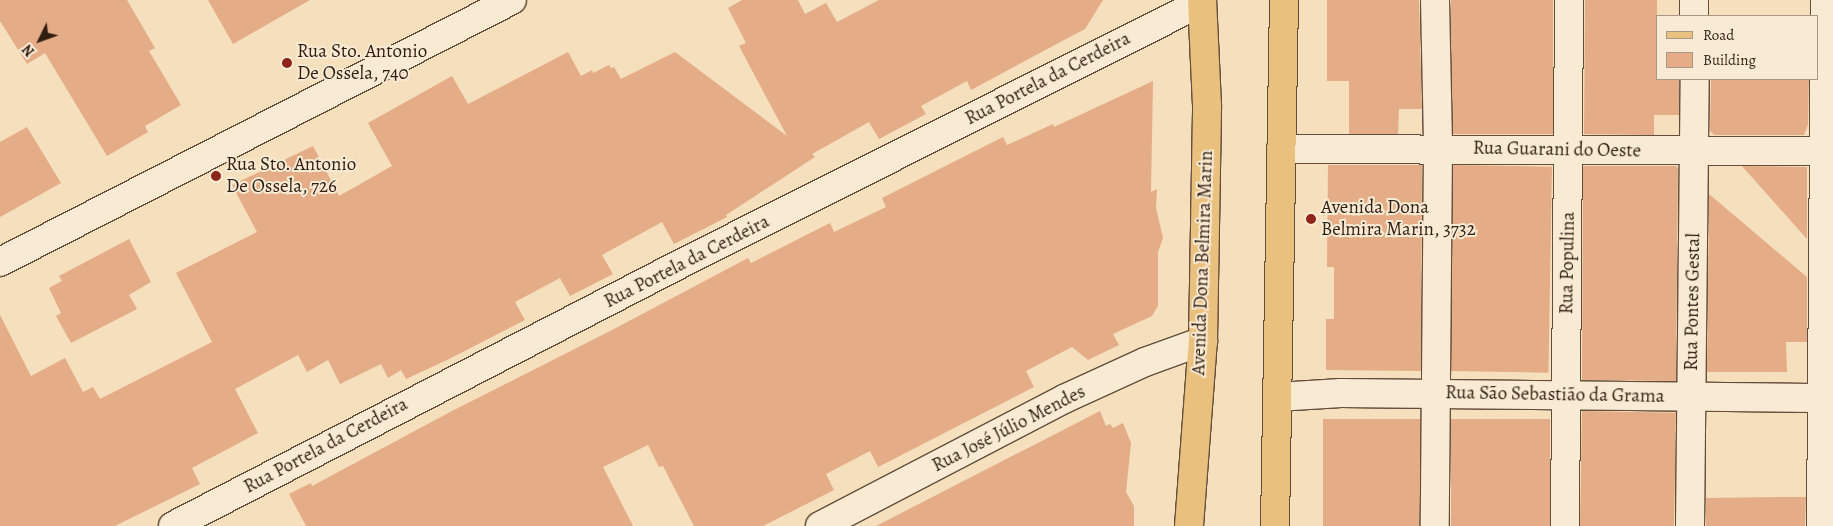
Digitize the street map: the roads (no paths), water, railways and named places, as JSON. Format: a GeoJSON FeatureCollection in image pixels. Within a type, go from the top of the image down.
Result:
{"type":"FeatureCollection","features":[{"type":"Feature","properties":{"kind":"main road"},"geometry":{"type":"LineString","coordinates":[[1275,526],[1284,0]]}},
{"type":"Feature","properties":{"kind":"main road","name":"Avenida Dona Belmira Marin"},"geometry":{"type":"LineString","coordinates":[[1190,526],[1203,341],[1207,106],[1202,1]]}},
{"type":"Feature","properties":{"kind":"street"},"geometry":{"type":"LineString","coordinates":[[1435,0],[1438,148],[1435,526]]}},
{"type":"Feature","properties":{"kind":"street","name":"Rua Populina"},"geometry":{"type":"LineString","coordinates":[[1565,526],[1569,0]]}},
{"type":"Feature","properties":{"kind":"street"},"geometry":{"type":"LineString","coordinates":[[1694,0],[1694,15]]}},
{"type":"Feature","properties":{"kind":"street"},"geometry":{"type":"LineString","coordinates":[[1821,526],[1828,397],[1828,151],[1824,0]]}},
{"type":"Feature","properties":{"kind":"street","name":"Rua Portela da Cerdeira"},"geometry":{"type":"LineString","coordinates":[[174,526],[686,261],[1202,1]]}},
{"type":"Feature","properties":{"kind":"street"},"geometry":{"type":"LineString","coordinates":[[0,262],[503,2]]}},
{"type":"Feature","properties":{"kind":"street","name":"Rua Pontes Gestal"},"geometry":{"type":"LineString","coordinates":[[1690,526],[1695,80]]}},
{"type":"Feature","properties":{"kind":"street","name":"Rua Guarani do Oeste"},"geometry":{"type":"LineString","coordinates":[[1281,149],[1438,148],[1828,151]]}},
{"type":"Feature","properties":{"kind":"street","name":"Rua José Júlio Mendes"},"geometry":{"type":"LineString","coordinates":[[820,526],[1064,399],[1146,362],[1203,341]]}},
{"type":"Feature","properties":{"kind":"street","name":"Rua São Sebastião da Grama"},"geometry":{"type":"LineString","coordinates":[[1277,397],[1341,393],[1828,397]]}},
{"type":"Feature","properties":{"kind":"place","name":"Rua Sto. Antonio De Ossela, 740"},"geometry":{"type":"Point","coordinates":[287,63]}},
{"type":"Feature","properties":{"kind":"place","name":"Rua Sto. Antonio De Ossela, 726"},"geometry":{"type":"Point","coordinates":[216,176]}},
{"type":"Feature","properties":{"kind":"place","name":"Avenida Dona Belmira Marin, 3732"},"geometry":{"type":"Point","coordinates":[1311,219]}}]}
